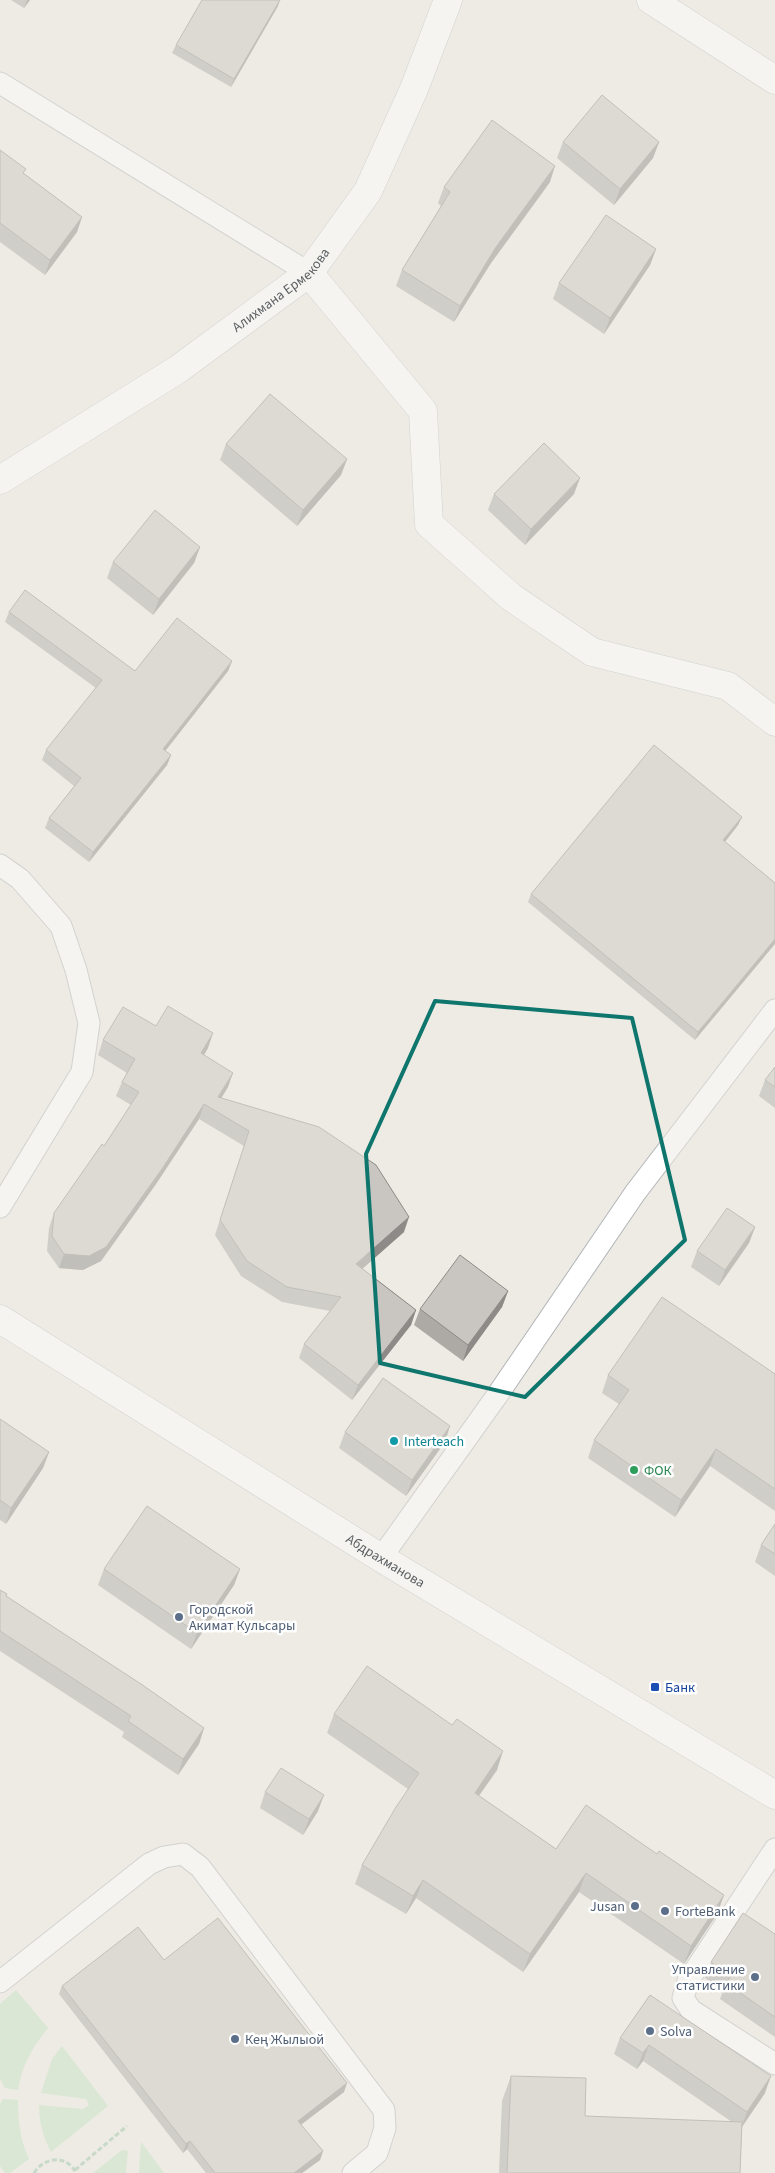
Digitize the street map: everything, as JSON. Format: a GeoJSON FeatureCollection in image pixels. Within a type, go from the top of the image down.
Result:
{"type":"FeatureCollection","features":[{"type":"Feature","properties":{"kind":"street","name":"Алихмана Ермекова"},"geometry":{"type":"LineString","coordinates":[[0,480],[178,370],[309,273],[368,191],[414,89],[448,0]]}},
{"type":"Feature","properties":{"kind":"street"},"geometry":{"type":"LineString","coordinates":[[652,0],[775,80]]}},
{"type":"Feature","properties":{"kind":"street"},"geometry":{"type":"LineString","coordinates":[[309,273],[423,411],[429,524],[511,597],[592,652],[728,686],[775,722]]}},
{"type":"Feature","properties":{"kind":"street","name":"Абдрахманова"},"geometry":{"type":"LineString","coordinates":[[0,1319],[381,1558],[775,1795]]}},
{"type":"Feature","properties":{"kind":"lane"},"geometry":{"type":"LineString","coordinates":[[0,83],[309,273]]}},
{"type":"Feature","properties":{"kind":"lane"},"geometry":{"type":"LineString","coordinates":[[0,865],[20,879],[61,926],[76,970],[90,1023],[82,1072],[0,1207]]}},
{"type":"Feature","properties":{"kind":"lane"},"geometry":{"type":"LineString","coordinates":[[381,1558],[496,1397],[635,1193],[775,1010]]}},
{"type":"Feature","properties":{"kind":"lane"},"geometry":{"type":"LineString","coordinates":[[775,1849],[688,1981],[683,1998],[692,2010],[775,2064]]}},
{"type":"Feature","properties":{"kind":"lane"},"geometry":{"type":"LineString","coordinates":[[0,1982],[149,1864],[164,1856],[183,1854],[200,1867],[384,2110],[385,2128],[377,2153],[353,2173]]}},
{"type":"Feature","properties":{"kind":"path"},"geometry":{"type":"LineString","coordinates":[[34,2173],[39,2165],[54,2159],[62,2160],[75,2171],[127,2126]]}},
{"type":"Feature","properties":{"kind":"highlighted area"},"geometry":{"type":"Polygon","coordinates":[[[435,1001],[632,1018],[685,1240],[525,1397],[380,1363],[366,1154],[435,1001]]]}},
{"type":"Feature","properties":{"kind":"green space"},"geometry":{"type":"Polygon","coordinates":[[[16,1990],[48,2028],[29,2057],[22,2073],[18,2090],[5,2088],[0,2079],[0,2004],[16,1990]]]}},
{"type":"Feature","properties":{"kind":"green space"},"geometry":{"type":"Polygon","coordinates":[[[62,2046],[108,2106],[51,2152],[42,2129],[39,2105],[83,2109],[89,2105],[86,2099],[41,2093],[52,2059],[62,2046]]]}},
{"type":"Feature","properties":{"kind":"green space"},"geometry":{"type":"Polygon","coordinates":[[[3,2099],[18,2100],[20,2130],[29,2159],[10,2173],[5,2173],[0,2166],[0,2104],[3,2099]]]}},
{"type":"Feature","properties":{"kind":"green space"},"geometry":{"type":"Polygon","coordinates":[[[141,2142],[164,2173],[139,2173],[141,2142]]]}},
{"type":"Feature","properties":{"kind":"green space"},"geometry":{"type":"Polygon","coordinates":[[[122,2150],[128,2151],[126,2173],[93,2173],[122,2150]]]}},
{"type":"Feature","properties":{"kind":"building"},"geometry":{"type":"Polygon","coordinates":[[[202,0],[280,0],[234,79],[176,45],[202,0]]]}},
{"type":"Feature","properties":{"kind":"building"},"geometry":{"type":"Polygon","coordinates":[[[602,95],[659,142],[620,189],[563,142],[602,95]]]}},
{"type":"Feature","properties":{"kind":"building"},"geometry":{"type":"Polygon","coordinates":[[[492,120],[555,166],[496,247],[460,306],[402,270],[450,192],[444,187],[492,120]]]}},
{"type":"Feature","properties":{"kind":"building"},"geometry":{"type":"Polygon","coordinates":[[[0,150],[26,169],[23,173],[82,217],[50,260],[0,223],[0,150]]]}},
{"type":"Feature","properties":{"kind":"building"},"geometry":{"type":"Polygon","coordinates":[[[606,215],[656,249],[610,318],[559,283],[606,215]]]}},
{"type":"Feature","properties":{"kind":"building"},"geometry":{"type":"Polygon","coordinates":[[[270,394],[347,459],[303,510],[226,444],[270,394]]]}},
{"type":"Feature","properties":{"kind":"building"},"geometry":{"type":"Polygon","coordinates":[[[544,443],[580,478],[531,529],[494,494],[544,443]]]}},
{"type":"Feature","properties":{"kind":"building"},"geometry":{"type":"Polygon","coordinates":[[[155,510],[200,547],[159,599],[113,562],[155,510]]]}},
{"type":"Feature","properties":{"kind":"building"},"geometry":{"type":"Polygon","coordinates":[[[25,590],[135,671],[177,618],[232,661],[163,749],[171,755],[93,852],[49,818],[81,778],[46,750],[102,680],[9,612],[25,590]]]}},
{"type":"Feature","properties":{"kind":"building"},"geometry":{"type":"Polygon","coordinates":[[[654,745],[742,817],[723,840],[775,883],[775,939],[698,1032],[531,894],[654,745]]]}},
{"type":"Feature","properties":{"kind":"building"},"geometry":{"type":"Polygon","coordinates":[[[168,1006],[213,1033],[201,1053],[233,1073],[218,1097],[319,1127],[376,1165],[409,1217],[356,1264],[416,1310],[358,1385],[304,1344],[341,1297],[287,1287],[247,1261],[220,1220],[249,1131],[204,1104],[162,1169],[106,1247],[89,1256],[64,1254],[52,1236],[54,1213],[102,1144],[104,1146],[139,1092],[122,1082],[135,1059],[103,1040],[123,1007],[156,1026],[168,1006]]]}},
{"type":"Feature","properties":{"kind":"building"},"geometry":{"type":"Polygon","coordinates":[[[775,1067],[775,1087],[765,1080],[775,1067]]]}},
{"type":"Feature","properties":{"kind":"building"},"geometry":{"type":"Polygon","coordinates":[[[727,1208],[755,1227],[725,1270],[697,1251],[727,1208]]]}},
{"type":"Feature","properties":{"kind":"building"},"geometry":{"type":"Polygon","coordinates":[[[460,1255],[508,1291],[468,1345],[420,1309],[460,1255]]]}},
{"type":"Feature","properties":{"kind":"building"},"geometry":{"type":"Polygon","coordinates":[[[662,1297],[775,1374],[775,1489],[716,1449],[681,1500],[594,1440],[629,1390],[608,1375],[662,1297]]]}},
{"type":"Feature","properties":{"kind":"building","name":"Interteach"},"geometry":{"type":"Polygon","coordinates":[[[383,1378],[450,1426],[412,1480],[345,1432],[383,1378]]]}},
{"type":"Feature","properties":{"kind":"building"},"geometry":{"type":"Polygon","coordinates":[[[0,1419],[49,1452],[11,1508],[0,1500],[0,1419]]]}},
{"type":"Feature","properties":{"kind":"building","name":"Городской Акимат Кульсары"},"geometry":{"type":"Polygon","coordinates":[[[147,1506],[240,1569],[197,1633],[104,1569],[147,1506]]]}},
{"type":"Feature","properties":{"kind":"building"},"geometry":{"type":"Polygon","coordinates":[[[775,1524],[775,1554],[761,1545],[775,1524]]]}},
{"type":"Feature","properties":{"kind":"building"},"geometry":{"type":"Polygon","coordinates":[[[0,1590],[7,1594],[6,1596],[141,1684],[204,1728],[183,1759],[128,1721],[131,1716],[0,1631],[0,1590]]]}},
{"type":"Feature","properties":{"kind":"building"},"geometry":{"type":"Polygon","coordinates":[[[367,1666],[452,1725],[457,1719],[503,1751],[475,1793],[556,1849],[586,1805],[657,1854],[659,1851],[724,1895],[691,1946],[586,1873],[530,1954],[423,1880],[413,1896],[362,1865],[396,1807],[419,1773],[334,1714],[367,1666]]]}},
{"type":"Feature","properties":{"kind":"building"},"geometry":{"type":"Polygon","coordinates":[[[281,1768],[324,1795],[309,1819],[265,1792],[281,1768]]]}},
{"type":"Feature","properties":{"kind":"building"},"geometry":{"type":"Polygon","coordinates":[[[743,1913],[775,1934],[775,2017],[726,1983],[731,1976],[711,1962],[743,1913]]]}},
{"type":"Feature","properties":{"kind":"building","name":"Кең Жылыой"},"geometry":{"type":"Polygon","coordinates":[[[218,1918],[347,2083],[298,2121],[323,2151],[294,2173],[215,2173],[190,2141],[186,2144],[62,1986],[138,1927],[164,1960],[218,1918]]]}},
{"type":"Feature","properties":{"kind":"building"},"geometry":{"type":"Polygon","coordinates":[[[650,1995],[771,2076],[747,2112],[649,2045],[643,2053],[620,2038],[650,1995]]]}},
{"type":"Feature","properties":{"kind":"building"},"geometry":{"type":"Polygon","coordinates":[[[511,2076],[586,2078],[585,2116],[742,2122],[740,2173],[507,2173],[511,2076]]]}},
{"type":"Feature","properties":{"kind":"place","name":"Interteach"},"geometry":{"type":"Point","coordinates":[394,1441]}},
{"type":"Feature","properties":{"kind":"place","name":"ФОК"},"geometry":{"type":"Point","coordinates":[634,1470]}},
{"type":"Feature","properties":{"kind":"place","name":"Городской Акимат Кульсары"},"geometry":{"type":"Point","coordinates":[179,1617]}},
{"type":"Feature","properties":{"kind":"place","name":"Банк"},"geometry":{"type":"Point","coordinates":[655,1687]}},
{"type":"Feature","properties":{"kind":"place","name":"Jusan"},"geometry":{"type":"Point","coordinates":[635,1906]}},
{"type":"Feature","properties":{"kind":"place","name":"ForteBank"},"geometry":{"type":"Point","coordinates":[665,1911]}},
{"type":"Feature","properties":{"kind":"place","name":"Управление статистики"},"geometry":{"type":"Point","coordinates":[755,1977]}},
{"type":"Feature","properties":{"kind":"place","name":"Solva"},"geometry":{"type":"Point","coordinates":[650,2031]}},
{"type":"Feature","properties":{"kind":"place","name":"Кең Жылыой"},"geometry":{"type":"Point","coordinates":[235,2039]}}]}
